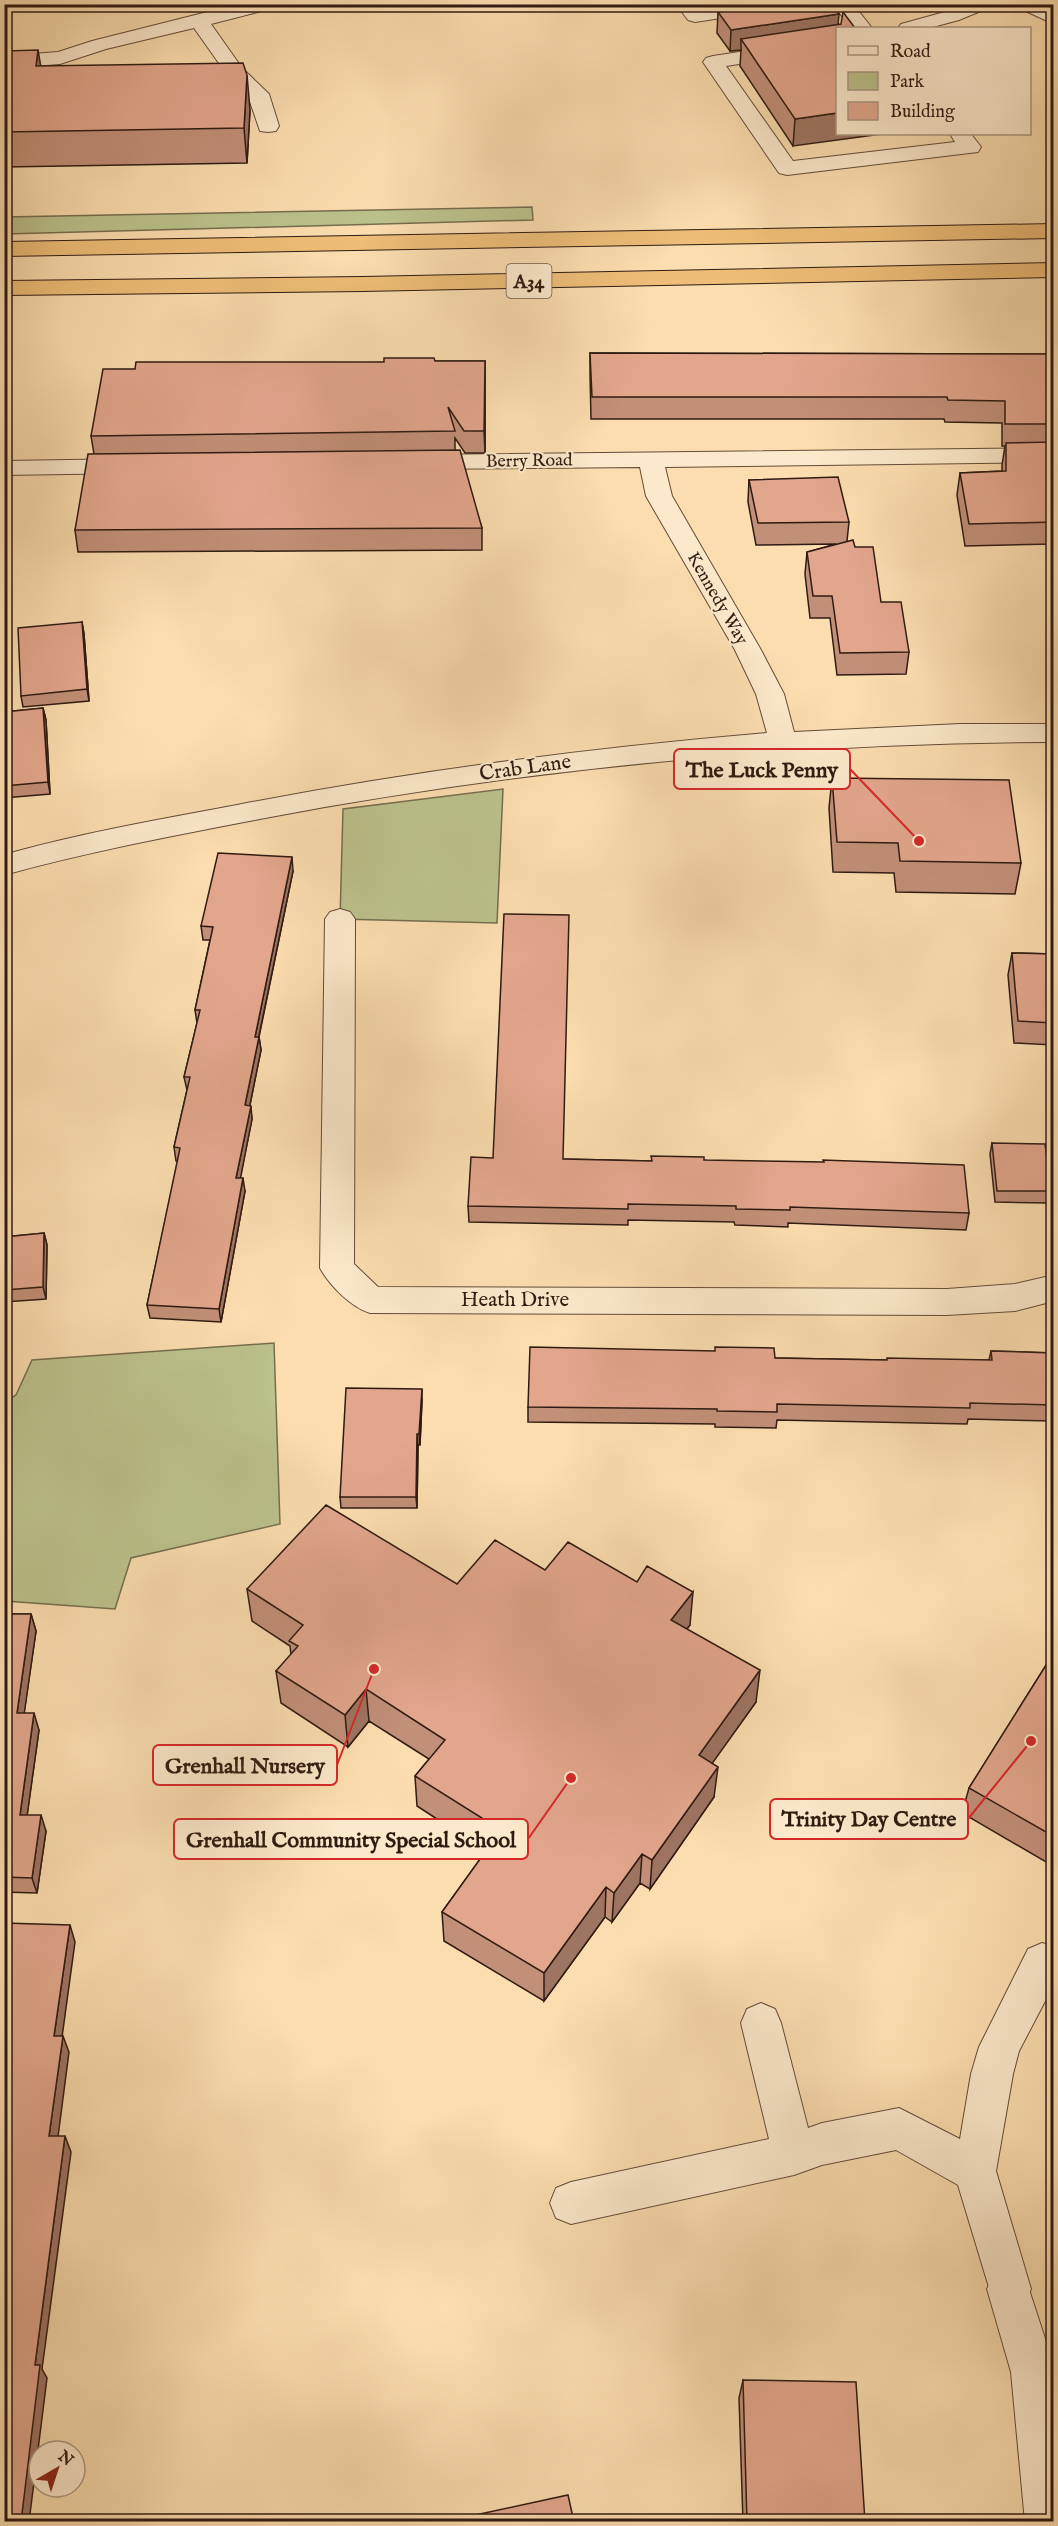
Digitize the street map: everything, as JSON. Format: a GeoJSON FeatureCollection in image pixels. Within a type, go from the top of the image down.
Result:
{"type":"FeatureCollection","features":[{"type":"Feature","properties":{"kind":"highway","name":"A34"},"geometry":{"type":"LineString","coordinates":[[4,249],[1053,231]]}},
{"type":"Feature","properties":{"kind":"highway","name":"A34"},"geometry":{"type":"LineString","coordinates":[[4,288],[363,284],[1053,270]]}},
{"type":"Feature","properties":{"kind":"street"},"geometry":{"type":"LineString","coordinates":[[4,62],[60,58],[99,45],[266,4]]}},
{"type":"Feature","properties":{"kind":"street"},"geometry":{"type":"LineString","coordinates":[[687,4],[695,16],[773,4]]}},
{"type":"Feature","properties":{"kind":"street"},"geometry":{"type":"LineString","coordinates":[[842,4],[861,27]]}},
{"type":"Feature","properties":{"kind":"street"},"geometry":{"type":"LineString","coordinates":[[912,27],[952,16],[981,4]]}},
{"type":"Feature","properties":{"kind":"street"},"geometry":{"type":"LineString","coordinates":[[1026,4],[1053,18]]}},
{"type":"Feature","properties":{"kind":"street"},"geometry":{"type":"LineString","coordinates":[[199,21],[235,72],[258,94],[268,126]]}},
{"type":"Feature","properties":{"kind":"street"},"geometry":{"type":"LineString","coordinates":[[836,43],[712,62],[787,168],[970,147],[961,135]]}},
{"type":"Feature","properties":{"kind":"street","name":"Berry Road"},"geometry":{"type":"LineString","coordinates":[[388,462],[1053,455]]}},
{"type":"Feature","properties":{"kind":"street","name":"Kennedy Way"},"geometry":{"type":"LineString","coordinates":[[651,458],[659,496],[748,650],[770,694],[783,740]]}},
{"type":"Feature","properties":{"kind":"street"},"geometry":{"type":"LineString","coordinates":[[4,468],[160,466]]}},
{"type":"Feature","properties":{"kind":"street","name":"Crab Lane"},"geometry":{"type":"LineString","coordinates":[[4,864],[185,823],[378,789],[600,757],[783,740],[974,732],[1053,733]]}},
{"type":"Feature","properties":{"kind":"street","name":"Heath Drive"},"geometry":{"type":"LineString","coordinates":[[340,919],[337,1268],[370,1300],[947,1302],[989,1300],[1039,1293],[1053,1288]]}},
{"type":"Feature","properties":{"kind":"street"},"geometry":{"type":"LineString","coordinates":[[1047,2522],[1033,2372],[975,2171],[992,2074],[1000,2047],[1042,1962],[1053,1965]]}},
{"type":"Feature","properties":{"kind":"street"},"geometry":{"type":"LineString","coordinates":[[761,2024],[794,2154]]}},
{"type":"Feature","properties":{"kind":"street"},"geometry":{"type":"LineString","coordinates":[[571,2204],[794,2154],[822,2144],[899,2129],[975,2171]]}},
{"type":"Feature","properties":{"kind":"green space"},"geometry":{"type":"Polygon","coordinates":[[[532,207],[533,220],[5,234],[5,217],[532,207]]]}},
{"type":"Feature","properties":{"kind":"green space"},"geometry":{"type":"Polygon","coordinates":[[[503,789],[497,923],[340,919],[343,809],[503,789]]]}},
{"type":"Feature","properties":{"kind":"green space"},"geometry":{"type":"Polygon","coordinates":[[[274,1343],[280,1524],[131,1558],[115,1609],[5,1601],[5,1402],[16,1395],[32,1360],[274,1343]]]}},
{"type":"Feature","properties":{"kind":"building"},"geometry":{"type":"Polygon","coordinates":[[[787,4],[832,4],[839,14],[731,30],[718,12],[787,4]]]}},
{"type":"Feature","properties":{"kind":"building"},"geometry":{"type":"Polygon","coordinates":[[[843,12],[854,27],[836,27],[836,113],[795,119],[741,39],[841,24],[843,12]]]}},
{"type":"Feature","properties":{"kind":"building"},"geometry":{"type":"Polygon","coordinates":[[[4,35],[8,35],[5,51],[38,50],[36,66],[243,63],[247,75],[244,128],[4,132],[4,35]]]}},
{"type":"Feature","properties":{"kind":"building"},"geometry":{"type":"Polygon","coordinates":[[[590,353],[1050,354],[1053,369],[1053,424],[1005,424],[1005,401],[948,400],[947,397],[592,397],[590,353]]]}},
{"type":"Feature","properties":{"kind":"building"},"geometry":{"type":"Polygon","coordinates":[[[384,358],[485,361],[484,431],[464,431],[448,407],[455,431],[91,436],[103,369],[135,369],[136,362],[384,362],[384,358]]]}},
{"type":"Feature","properties":{"kind":"building"},"geometry":{"type":"Polygon","coordinates":[[[1053,442],[1053,522],[969,524],[960,473],[1006,471],[1006,443],[1053,442]]]}},
{"type":"Feature","properties":{"kind":"building"},"geometry":{"type":"Polygon","coordinates":[[[460,450],[482,528],[75,530],[88,454],[460,450]]]}},
{"type":"Feature","properties":{"kind":"building"},"geometry":{"type":"Polygon","coordinates":[[[838,477],[849,522],[758,523],[749,480],[838,477]]]}},
{"type":"Feature","properties":{"kind":"building"},"geometry":{"type":"Polygon","coordinates":[[[853,540],[855,547],[873,547],[881,602],[901,602],[909,652],[840,653],[832,596],[813,596],[807,552],[853,540]]]}},
{"type":"Feature","properties":{"kind":"building"},"geometry":{"type":"Polygon","coordinates":[[[82,622],[87,689],[21,696],[18,628],[82,622]]]}},
{"type":"Feature","properties":{"kind":"building"},"geometry":{"type":"Polygon","coordinates":[[[43,708],[48,782],[4,786],[4,712],[43,708]]]}},
{"type":"Feature","properties":{"kind":"building"},"geometry":{"type":"Polygon","coordinates":[[[832,778],[1009,780],[1021,863],[900,861],[898,843],[837,842],[832,778]]]}},
{"type":"Feature","properties":{"kind":"building"},"geometry":{"type":"Polygon","coordinates":[[[218,853],[292,857],[255,1037],[259,1037],[245,1105],[251,1106],[236,1178],[243,1178],[219,1309],[147,1305],[180,1148],[174,1147],[190,1077],[184,1077],[200,1010],[195,1010],[213,927],[201,926],[218,853]]]}},
{"type":"Feature","properties":{"kind":"building"},"geometry":{"type":"Polygon","coordinates":[[[504,914],[569,915],[563,1159],[652,1161],[651,1156],[704,1157],[704,1160],[824,1162],[823,1160],[964,1165],[969,1213],[790,1207],[790,1210],[736,1209],[736,1206],[628,1204],[628,1209],[468,1206],[471,1157],[493,1158],[504,914]]]}},
{"type":"Feature","properties":{"kind":"building"},"geometry":{"type":"Polygon","coordinates":[[[1012,953],[1053,954],[1053,1023],[1018,1021],[1012,953]]]}},
{"type":"Feature","properties":{"kind":"building"},"geometry":{"type":"Polygon","coordinates":[[[992,1143],[1045,1144],[1051,1191],[997,1191],[992,1143]]]}},
{"type":"Feature","properties":{"kind":"building"},"geometry":{"type":"Polygon","coordinates":[[[44,1233],[43,1287],[4,1290],[4,1237],[44,1233]]]}},
{"type":"Feature","properties":{"kind":"building"},"geometry":{"type":"Polygon","coordinates":[[[530,1347],[715,1351],[715,1347],[774,1348],[775,1358],[887,1360],[887,1358],[992,1360],[991,1351],[1053,1353],[1053,1405],[970,1403],[970,1408],[777,1404],[777,1412],[528,1407],[530,1347]]]}},
{"type":"Feature","properties":{"kind":"building"},"geometry":{"type":"Polygon","coordinates":[[[346,1388],[422,1389],[419,1434],[417,1434],[416,1497],[340,1497],[346,1388]]]}},
{"type":"Feature","properties":{"kind":"building"},"geometry":{"type":"Polygon","coordinates":[[[326,1505],[457,1584],[495,1540],[545,1570],[568,1542],[637,1582],[647,1566],[693,1592],[671,1620],[760,1670],[699,1755],[718,1767],[652,1860],[642,1854],[614,1893],[606,1887],[544,1973],[442,1912],[501,1830],[415,1776],[445,1740],[366,1689],[345,1715],[276,1671],[298,1646],[289,1641],[303,1625],[247,1589],[326,1505]]]}},
{"type":"Feature","properties":{"kind":"building"},"geometry":{"type":"Polygon","coordinates":[[[4,1614],[31,1614],[17,1713],[34,1713],[20,1815],[41,1815],[32,1878],[4,1877],[4,1614]]]}},
{"type":"Feature","properties":{"kind":"building"},"geometry":{"type":"Polygon","coordinates":[[[1053,1654],[1053,1836],[969,1788],[1053,1654]]]}},
{"type":"Feature","properties":{"kind":"building"},"geometry":{"type":"Polygon","coordinates":[[[4,1923],[70,1925],[54,2036],[63,2036],[49,2136],[65,2136],[35,2365],[40,2365],[31,2439],[27,2439],[27,2472],[21,2522],[4,2522],[4,1923]]]}},
{"type":"Feature","properties":{"kind":"building"},"geometry":{"type":"Polygon","coordinates":[[[743,2380],[856,2382],[865,2522],[747,2522],[743,2380]]]}},
{"type":"Feature","properties":{"kind":"building"},"geometry":{"type":"Polygon","coordinates":[[[568,2495],[574,2522],[443,2522],[568,2495]]]}},
{"type":"Feature","properties":{"kind":"place","name":"The Luck Penny"},"geometry":{"type":"Point","coordinates":[919,841]}},
{"type":"Feature","properties":{"kind":"place","name":"Grenhall Nursery"},"geometry":{"type":"Point","coordinates":[374,1669]}},
{"type":"Feature","properties":{"kind":"place","name":"Trinity Day Centre"},"geometry":{"type":"Point","coordinates":[1031,1741]}},
{"type":"Feature","properties":{"kind":"place","name":"Grenhall Community Special School"},"geometry":{"type":"Point","coordinates":[571,1778]}}]}
